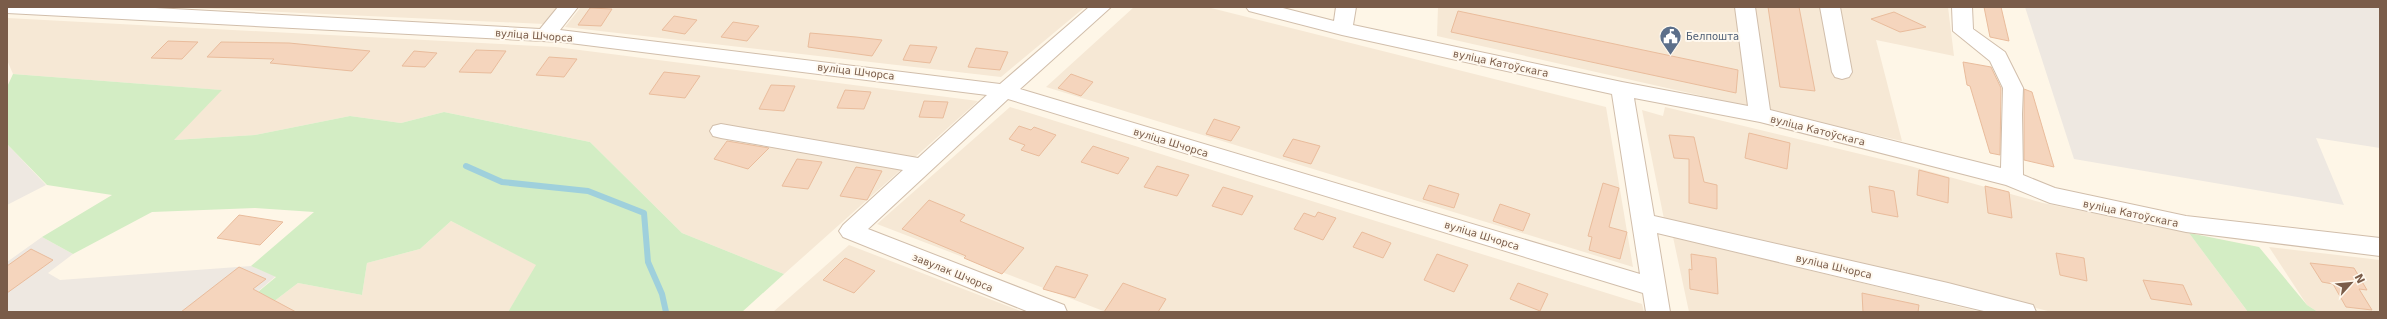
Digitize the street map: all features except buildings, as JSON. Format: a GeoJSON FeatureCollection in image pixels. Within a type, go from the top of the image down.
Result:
{"type":"FeatureCollection","features":[{"type":"Feature","properties":{"kind":"street","name":"вуліца Шчорса"},"geometry":{"type":"LineString","coordinates":[[7,7],[248,18],[545,35],[913,78],[1004,91],[1653,287]]}},
{"type":"Feature","properties":{"kind":"street"},"geometry":{"type":"LineString","coordinates":[[545,35],[568,7]]}},
{"type":"Feature","properties":{"kind":"street"},"geometry":{"type":"LineString","coordinates":[[721,131],[922,166],[1004,91],[1101,7]]}},
{"type":"Feature","properties":{"kind":"street","name":"вуліца Катоўскага"},"geometry":{"type":"LineString","coordinates":[[1256,7],[1342,29],[1622,89],[1760,115],[2012,179],[2050,195],[2186,224],[2380,247]]}},
{"type":"Feature","properties":{"kind":"street"},"geometry":{"type":"LineString","coordinates":[[1342,29],[1346,7]]}},
{"type":"Feature","properties":{"kind":"street"},"geometry":{"type":"LineString","coordinates":[[1745,7],[1760,115]]}},
{"type":"Feature","properties":{"kind":"street"},"geometry":{"type":"LineString","coordinates":[[1830,7],[1842,72]]}},
{"type":"Feature","properties":{"kind":"street"},"geometry":{"type":"LineString","coordinates":[[1962,7],[1963,30],[1998,57],[2013,88],[2011,114],[2012,179]]}},
{"type":"Feature","properties":{"kind":"street"},"geometry":{"type":"LineString","coordinates":[[1622,89],[1658,312]]}},
{"type":"Feature","properties":{"kind":"street","name":"завулак Шчорса"},"geometry":{"type":"LineString","coordinates":[[922,166],[851,231],[1055,312]]}},
{"type":"Feature","properties":{"kind":"street","name":"вуліца Шчорса"},"geometry":{"type":"LineString","coordinates":[[1644,222],[1948,292],[2024,312]]}},
{"type":"Feature","properties":{"kind":"shaded area"},"geometry":{"type":"Polygon","coordinates":[[[172,7],[557,7],[544,24],[172,7]]]}},
{"type":"Feature","properties":{"kind":"shaded area"},"geometry":{"type":"Polygon","coordinates":[[[581,7],[1085,7],[1001,77],[565,27],[581,7]]]}},
{"type":"Feature","properties":{"kind":"shaded area"},"geometry":{"type":"Polygon","coordinates":[[[1134,7],[1207,7],[1606,107],[1633,267],[1046,87],[1134,7]]]}},
{"type":"Feature","properties":{"kind":"shaded area"},"geometry":{"type":"Polygon","coordinates":[[[1438,7],[1948,7],[1954,56],[1876,40],[1902,141],[1437,36],[1438,7]]]}},
{"type":"Feature","properties":{"kind":"shaded area"},"geometry":{"type":"Polygon","coordinates":[[[2025,7],[2380,7],[2380,148],[2316,138],[2344,205],[2074,159],[2025,7]]]}},
{"type":"Feature","properties":{"kind":"shaded area"},"geometry":{"type":"Polygon","coordinates":[[[7,18],[556,47],[978,101],[784,274],[682,233],[590,142],[444,112],[401,123],[350,116],[255,135],[173,140],[221,90],[13,74],[7,60],[7,18]]]}},
{"type":"Feature","properties":{"kind":"shaded area"},"geometry":{"type":"Polygon","coordinates":[[[1010,107],[1642,304],[1644,312],[1106,312],[877,224],[1010,107]]]}},
{"type":"Feature","properties":{"kind":"shaded area"},"geometry":{"type":"Polygon","coordinates":[[[1665,107],[1910,166],[2043,203],[2189,233],[2248,312],[2052,312],[1868,265],[1664,219],[1642,110],[1663,116],[1665,107]]]}},
{"type":"Feature","properties":{"kind":"shaded area"},"geometry":{"type":"Polygon","coordinates":[[[7,144],[46,185],[7,205],[7,144]]]}},
{"type":"Feature","properties":{"kind":"shaded area"},"geometry":{"type":"Polygon","coordinates":[[[451,221],[537,265],[508,312],[260,312],[298,283],[362,295],[367,263],[420,249],[451,221]]]}},
{"type":"Feature","properties":{"kind":"shaded area"},"geometry":{"type":"Polygon","coordinates":[[[42,237],[73,254],[48,273],[60,280],[251,266],[276,276],[234,312],[7,312],[7,262],[42,237]]]}},
{"type":"Feature","properties":{"kind":"shaded area"},"geometry":{"type":"Polygon","coordinates":[[[1673,237],[1981,312],[1689,312],[1673,237]]]}},
{"type":"Feature","properties":{"kind":"shaded area"},"geometry":{"type":"Polygon","coordinates":[[[849,245],[1023,312],[773,312],[849,245]]]}},
{"type":"Feature","properties":{"kind":"shaded area"},"geometry":{"type":"Polygon","coordinates":[[[2269,247],[2380,260],[2380,312],[2318,312],[2307,305],[2269,247]]]}},
{"type":"Feature","properties":{"kind":"green space"},"geometry":{"type":"Polygon","coordinates":[[[13,74],[222,90],[174,140],[255,135],[350,116],[401,123],[444,112],[590,142],[682,233],[784,274],[742,312],[508,312],[536,265],[451,221],[420,249],[367,263],[362,295],[298,283],[260,312],[234,312],[276,277],[251,266],[314,212],[255,208],[152,212],[73,254],[42,237],[112,195],[47,185],[7,144],[7,87],[13,74]]]}},
{"type":"Feature","properties":{"kind":"green space"},"geometry":{"type":"Polygon","coordinates":[[[2189,233],[2259,247],[2307,305],[2318,312],[2248,312],[2189,233]]]}},
{"type":"Feature","properties":{"kind":"waterway"},"geometry":{"type":"LineString","coordinates":[[466,166],[502,182],[588,191],[644,213],[648,262],[662,294],[666,312]]}},
{"type":"Feature","properties":{"kind":"place","name":"Белпошта"},"geometry":{"type":"Point","coordinates":[1670,56]}}]}
